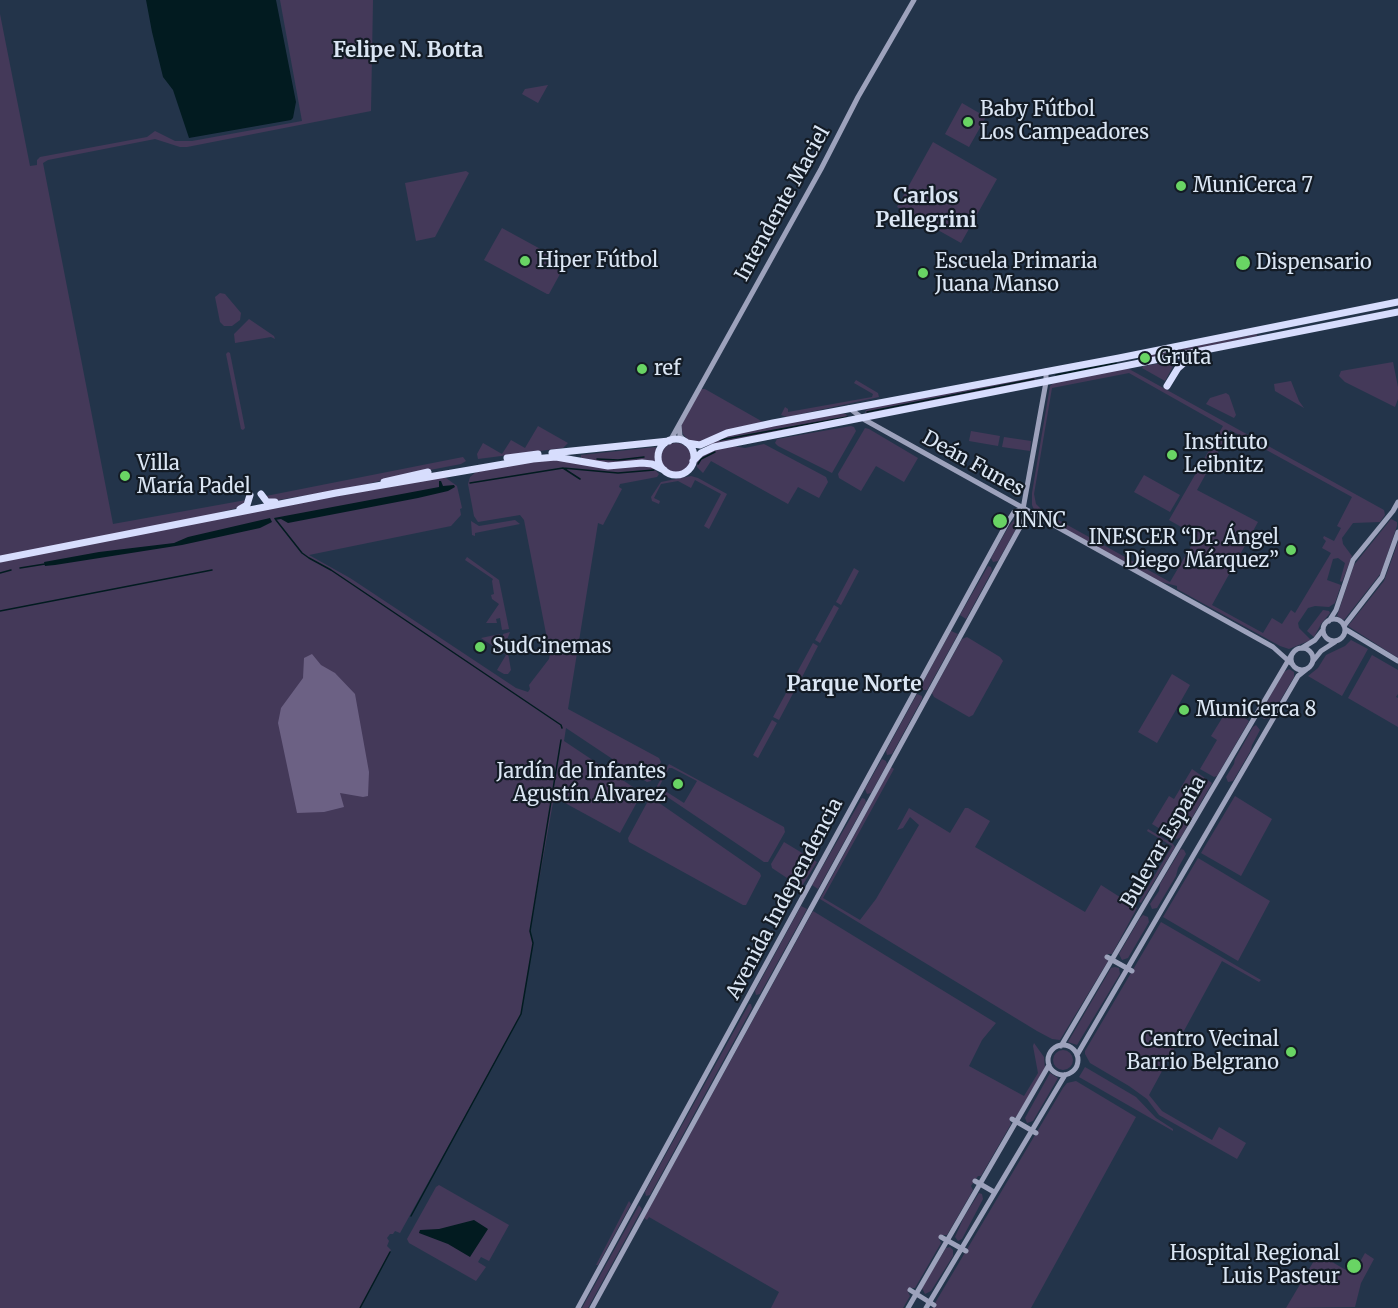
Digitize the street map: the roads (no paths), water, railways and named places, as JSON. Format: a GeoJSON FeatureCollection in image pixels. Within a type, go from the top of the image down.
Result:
{"type":"FeatureCollection","features":[{"type":"Feature","properties":{"kind":"highway"},"geometry":{"type":"LineString","coordinates":[[472,466],[527,454],[676,440],[700,445],[727,433],[849,408],[1398,302]]}},
{"type":"Feature","properties":{"kind":"highway"},"geometry":{"type":"LineString","coordinates":[[0,559],[206,519],[247,508],[359,489],[398,478],[472,466],[545,457],[608,466],[652,464],[674,475],[682,474],[689,469],[701,453],[714,447],[1398,312]]}},
{"type":"Feature","properties":{"kind":"highway"},"geometry":{"type":"LineString","coordinates":[[1167,386],[1178,368],[1195,353]]}},
{"type":"Feature","properties":{"kind":"highway"},"geometry":{"type":"LineString","coordinates":[[664,470],[659,462],[659,453],[669,441]]}},
{"type":"Feature","properties":{"kind":"highway"},"geometry":{"type":"LineString","coordinates":[[686,443],[693,452],[693,461]]}},
{"type":"Feature","properties":{"kind":"highway"},"geometry":{"type":"LineString","coordinates":[[578,451],[578,461]]}},
{"type":"Feature","properties":{"kind":"highway"},"geometry":{"type":"LineString","coordinates":[[261,494],[266,505]]}},
{"type":"Feature","properties":{"kind":"highway"},"geometry":{"type":"LineString","coordinates":[[247,508],[250,495]]}},
{"type":"Feature","properties":{"kind":"main road","name":"Intendente Maciel"},"geometry":{"type":"LineString","coordinates":[[669,441],[821,169],[858,97],[914,0]]}},
{"type":"Feature","properties":{"kind":"main road","name":"Avenida Independencia"},"geometry":{"type":"LineString","coordinates":[[592,1308],[1025,518],[1023,509],[1046,382],[1046,371]]}},
{"type":"Feature","properties":{"kind":"main road","name":"Deán Funes"},"geometry":{"type":"LineString","coordinates":[[849,408],[861,418],[1023,509],[1273,647],[1294,655]]}},
{"type":"Feature","properties":{"kind":"main road"},"geometry":{"type":"LineString","coordinates":[[679,423],[680,434],[686,443]]}},
{"type":"Feature","properties":{"kind":"main road"},"geometry":{"type":"LineString","coordinates":[[1364,642],[1350,637],[1336,641],[1326,639],[1323,629],[1335,614],[1353,560],[1396,513],[1398,502]]}},
{"type":"Feature","properties":{"kind":"main road","name":"Avenida Independencia"},"geometry":{"type":"LineString","coordinates":[[578,1308],[1007,523],[1014,512],[1023,509]]}},
{"type":"Feature","properties":{"kind":"main road"},"geometry":{"type":"LineString","coordinates":[[1342,638],[1344,628],[1382,577],[1398,532]]}},
{"type":"Feature","properties":{"kind":"main road"},"geometry":{"type":"LineString","coordinates":[[1329,621],[1337,620],[1364,642],[1398,661]]}},
{"type":"Feature","properties":{"kind":"main road","name":"Bulevar España"},"geometry":{"type":"LineString","coordinates":[[1061,1046],[1110,958],[1294,655],[1315,640],[1323,629]]}},
{"type":"Feature","properties":{"kind":"main road","name":"Bulevar España"},"geometry":{"type":"LineString","coordinates":[[1077,1055],[1298,676],[1321,651],[1336,641]]}},
{"type":"Feature","properties":{"kind":"main road","name":"Deán Funes"},"geometry":{"type":"LineString","coordinates":[[1273,647],[1294,655]]}},
{"type":"Feature","properties":{"kind":"main road"},"geometry":{"type":"LineString","coordinates":[[1310,653],[1310,665],[1300,670],[1294,655],[1310,653]]}},
{"type":"Feature","properties":{"kind":"main road"},"geometry":{"type":"LineString","coordinates":[[807,889],[815,890],[818,895]]}},
{"type":"Feature","properties":{"kind":"main road"},"geometry":{"type":"LineString","coordinates":[[802,900],[806,905],[812,906]]}},
{"type":"Feature","properties":{"kind":"main road"},"geometry":{"type":"LineString","coordinates":[[1110,958],[1129,969]]}},
{"type":"Feature","properties":{"kind":"main road"},"geometry":{"type":"LineString","coordinates":[[908,1308],[916,1294],[948,1241],[1014,1120],[1049,1065],[1050,1053],[1061,1046],[1069,1047],[1077,1055],[1075,1068],[1065,1075],[994,1192],[964,1250],[930,1305],[916,1294],[910,1290]]}},
{"type":"Feature","properties":{"kind":"main road"},"geometry":{"type":"LineString","coordinates":[[1049,1065],[1055,1072],[1065,1075]]}},
{"type":"Feature","properties":{"kind":"main road"},"geometry":{"type":"LineString","coordinates":[[1014,1120],[1033,1131]]}},
{"type":"Feature","properties":{"kind":"main road"},"geometry":{"type":"LineString","coordinates":[[978,1183],[994,1192]]}},
{"type":"Feature","properties":{"kind":"main road"},"geometry":{"type":"LineString","coordinates":[[638,1198],[649,1204]]}},
{"type":"Feature","properties":{"kind":"main road"},"geometry":{"type":"LineString","coordinates":[[941,1237],[964,1250]]}},
{"type":"Feature","properties":{"kind":"waterway"},"geometry":{"type":"LineString","coordinates":[[1056,375],[1116,363]]}},
{"type":"Feature","properties":{"kind":"waterway"},"geometry":{"type":"LineString","coordinates":[[867,412],[1034,379]]}},
{"type":"Feature","properties":{"kind":"waterway"},"geometry":{"type":"LineString","coordinates":[[720,440],[847,417]]}},
{"type":"Feature","properties":{"kind":"waterway"},"geometry":{"type":"LineString","coordinates":[[698,464],[701,459],[715,452]]}},
{"type":"Feature","properties":{"kind":"waterway"},"geometry":{"type":"LineString","coordinates":[[597,459],[618,460],[644,457]]}},
{"type":"Feature","properties":{"kind":"waterway"},"geometry":{"type":"LineString","coordinates":[[563,468],[580,479]]}},
{"type":"Feature","properties":{"kind":"waterway"},"geometry":{"type":"LineString","coordinates":[[470,483],[563,468],[618,473],[654,470]]}},
{"type":"Feature","properties":{"kind":"waterway"},"geometry":{"type":"LineString","coordinates":[[276,520],[302,553],[331,570],[561,725],[562,728]]}},
{"type":"Feature","properties":{"kind":"waterway"},"geometry":{"type":"LineString","coordinates":[[20,568],[45,564]]}},
{"type":"Feature","properties":{"kind":"waterway"},"geometry":{"type":"LineString","coordinates":[[0,573],[11,570]]}},
{"type":"Feature","properties":{"kind":"waterway"},"geometry":{"type":"LineString","coordinates":[[0,611],[212,570]]}},
{"type":"Feature","properties":{"kind":"waterway"},"geometry":{"type":"LineString","coordinates":[[411,1216],[521,1014],[533,943],[530,931],[561,740]]}},
{"type":"Feature","properties":{"kind":"waterway"},"geometry":{"type":"LineString","coordinates":[[360,1308],[390,1252]]}},
{"type":"Feature","properties":{"kind":"place","name":"Baby Fútbol Los Campeadores"},"geometry":{"type":"Point","coordinates":[968,122]}},
{"type":"Feature","properties":{"kind":"place","name":"MuniCerca 7"},"geometry":{"type":"Point","coordinates":[1181,186]}},
{"type":"Feature","properties":{"kind":"place","name":"Hiper Fútbol"},"geometry":{"type":"Point","coordinates":[525,261]}},
{"type":"Feature","properties":{"kind":"place","name":"Dispensario"},"geometry":{"type":"Point","coordinates":[1243,263]}},
{"type":"Feature","properties":{"kind":"place","name":"Escuela Primaria Juana Manso"},"geometry":{"type":"Point","coordinates":[923,273]}},
{"type":"Feature","properties":{"kind":"place","name":"Gruta"},"geometry":{"type":"Point","coordinates":[1145,358]}},
{"type":"Feature","properties":{"kind":"place","name":"ref"},"geometry":{"type":"Point","coordinates":[642,369]}},
{"type":"Feature","properties":{"kind":"place","name":"Instituto Leibnitz"},"geometry":{"type":"Point","coordinates":[1172,455]}},
{"type":"Feature","properties":{"kind":"place","name":"Villa María Padel"},"geometry":{"type":"Point","coordinates":[125,476]}},
{"type":"Feature","properties":{"kind":"place","name":"INNC"},"geometry":{"type":"Point","coordinates":[1000,521]}},
{"type":"Feature","properties":{"kind":"place","name":"INESCER “Dr. Ángel Diego Márquez”"},"geometry":{"type":"Point","coordinates":[1291,550]}},
{"type":"Feature","properties":{"kind":"place","name":"SudCinemas"},"geometry":{"type":"Point","coordinates":[480,647]}},
{"type":"Feature","properties":{"kind":"place","name":"MuniCerca 8"},"geometry":{"type":"Point","coordinates":[1184,710]}},
{"type":"Feature","properties":{"kind":"place","name":"Jardín de Infantes Agustín Alvarez"},"geometry":{"type":"Point","coordinates":[678,784]}},
{"type":"Feature","properties":{"kind":"place","name":"Centro Vecinal Barrio Belgrano"},"geometry":{"type":"Point","coordinates":[1291,1052]}},
{"type":"Feature","properties":{"kind":"place","name":"Hospital Regional Luis Pasteur"},"geometry":{"type":"Point","coordinates":[1354,1266]}},
{"type":"Feature","properties":{"kind":"district","name":"Felipe N. Botta"},"geometry":{"type":"Point","coordinates":[408,51]}},
{"type":"Feature","properties":{"kind":"district","name":"Carlos Pellegrini"},"geometry":{"type":"Point","coordinates":[926,209]}},
{"type":"Feature","properties":{"kind":"district","name":"Parque Norte"},"geometry":{"type":"Point","coordinates":[854,685]}}]}
